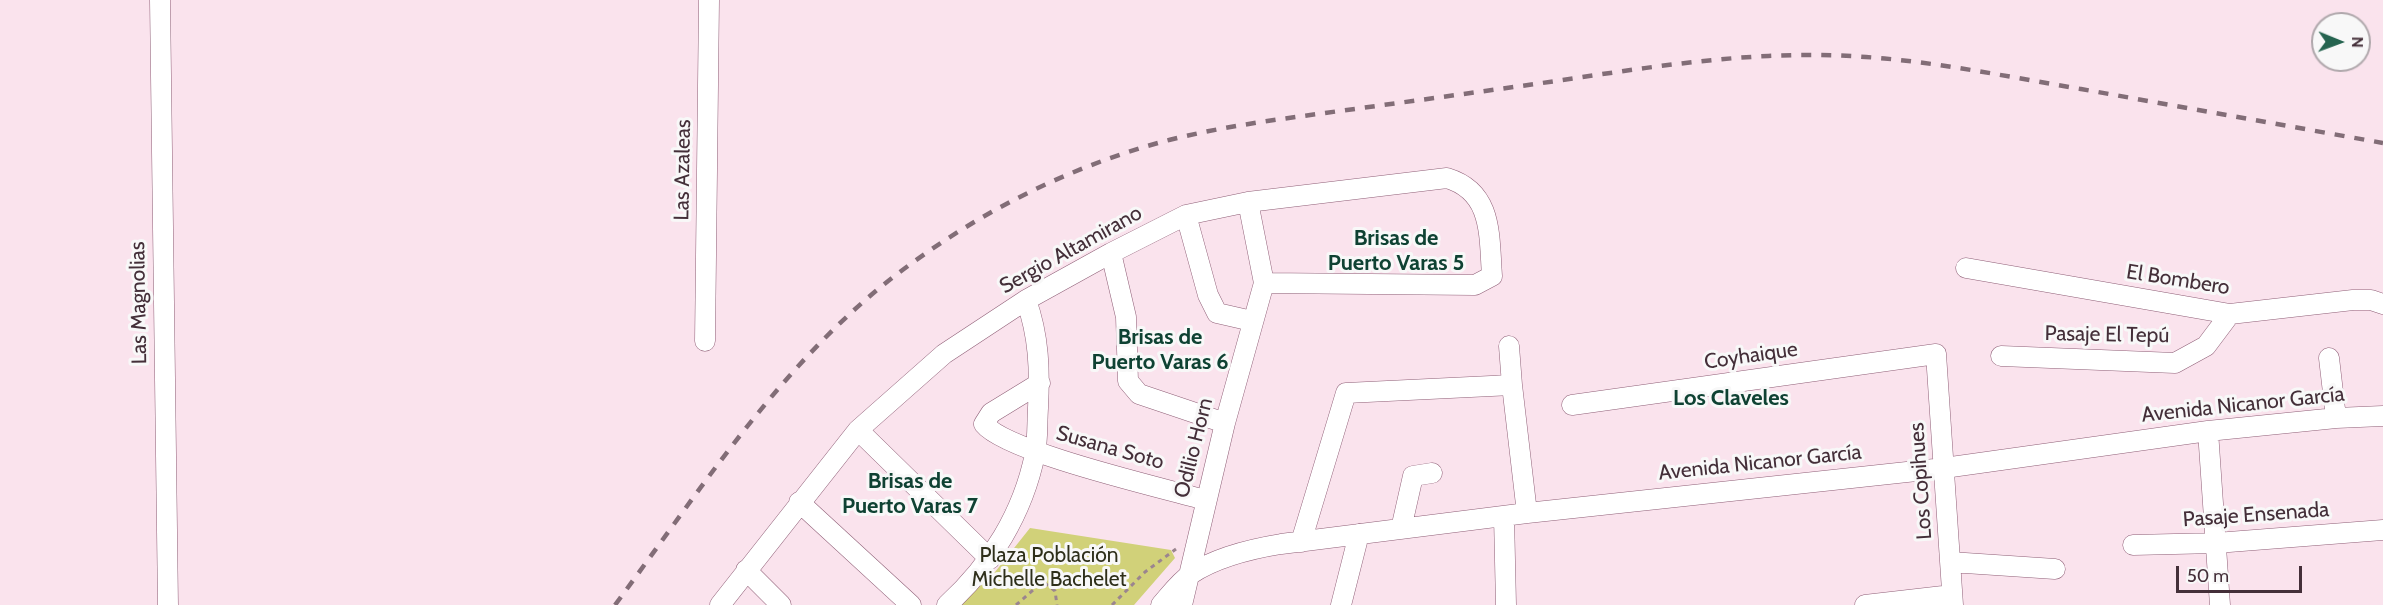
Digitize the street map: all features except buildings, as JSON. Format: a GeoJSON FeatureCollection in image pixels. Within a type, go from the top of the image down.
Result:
{"type":"FeatureCollection","features":[{"type":"Feature","properties":{"kind":"street","name":"Las Magnolias"},"geometry":{"type":"LineString","coordinates":[[160,0],[168,605]]}},
{"type":"Feature","properties":{"kind":"street","name":"Las Azaleas"},"geometry":{"type":"LineString","coordinates":[[705,341],[709,0]]}},
{"type":"Feature","properties":{"kind":"street","name":"Sergio Altamirano"},"geometry":{"type":"LineString","coordinates":[[720,605],[858,430],[944,354],[1026,300],[1186,215],[1248,202],[1447,178],[1462,183],[1476,194],[1488,224],[1492,276],[1474,285],[1264,283]]}},
{"type":"Feature","properties":{"kind":"street"},"geometry":{"type":"LineString","coordinates":[[1248,202],[1264,283]]}},
{"type":"Feature","properties":{"kind":"street"},"geometry":{"type":"LineString","coordinates":[[1186,215],[1208,295],[1217,313],[1252,321]]}},
{"type":"Feature","properties":{"kind":"street"},"geometry":{"type":"LineString","coordinates":[[1111,253],[1126,317],[1128,381],[1132,388],[1139,394],[1225,423]]}},
{"type":"Feature","properties":{"kind":"street","name":"El Bombero"},"geometry":{"type":"LineString","coordinates":[[1966,268],[2230,314],[2353,300],[2371,300],[2383,304]]}},
{"type":"Feature","properties":{"kind":"street","name":"Odilio Horn"},"geometry":{"type":"LineString","coordinates":[[1182,605],[1205,500],[1264,283]]}},
{"type":"Feature","properties":{"kind":"street"},"geometry":{"type":"LineString","coordinates":[[947,605],[990,559],[1018,507],[1036,452],[1040,383],[1038,346],[1026,300]]}},
{"type":"Feature","properties":{"kind":"street","name":"Pasaje El Tepú"},"geometry":{"type":"LineString","coordinates":[[2001,356],[2175,363],[2206,346],[2230,314]]}},
{"type":"Feature","properties":{"kind":"street"},"geometry":{"type":"LineString","coordinates":[[1509,346],[1527,513]]}},
{"type":"Feature","properties":{"kind":"street","name":"Coyhaique"},"geometry":{"type":"LineString","coordinates":[[1572,405],[1936,354]]}},
{"type":"Feature","properties":{"kind":"street","name":"Los Copihues"},"geometry":{"type":"LineString","coordinates":[[1936,354],[1953,600]]}},
{"type":"Feature","properties":{"kind":"street"},"geometry":{"type":"LineString","coordinates":[[2329,358],[2336,418]]}},
{"type":"Feature","properties":{"kind":"street","name":"Susana Soto"},"geometry":{"type":"LineString","coordinates":[[1040,383],[991,413],[984,424],[991,433],[1036,452],[1205,500]]}},
{"type":"Feature","properties":{"kind":"street"},"geometry":{"type":"LineString","coordinates":[[1301,542],[1346,393],[1512,385]]}},
{"type":"Feature","properties":{"kind":"street","name":"Avenida Nicanor García"},"geometry":{"type":"LineString","coordinates":[[1161,605],[1189,575],[1240,553],[1301,542],[1527,513],[1944,468],[2208,431],[2336,418],[2383,416]]}},
{"type":"Feature","properties":{"kind":"street"},"geometry":{"type":"LineString","coordinates":[[858,430],[990,559]]}},
{"type":"Feature","properties":{"kind":"street"},"geometry":{"type":"LineString","coordinates":[[2208,431],[2220,605]]}},
{"type":"Feature","properties":{"kind":"street"},"geometry":{"type":"LineString","coordinates":[[1401,529],[1413,476],[1432,473]]}},
{"type":"Feature","properties":{"kind":"street"},"geometry":{"type":"LineString","coordinates":[[800,502],[910,605]]}},
{"type":"Feature","properties":{"kind":"street"},"geometry":{"type":"LineString","coordinates":[[1504,516],[1506,605]]}},
{"type":"Feature","properties":{"kind":"street","name":"Pasaje Ensenada"},"geometry":{"type":"LineString","coordinates":[[2133,545],[2216,543],[2383,530]]}},
{"type":"Feature","properties":{"kind":"street"},"geometry":{"type":"LineString","coordinates":[[1341,605],[1359,534]]}},
{"type":"Feature","properties":{"kind":"street"},"geometry":{"type":"LineString","coordinates":[[1950,562],[2055,569]]}},
{"type":"Feature","properties":{"kind":"street"},"geometry":{"type":"LineString","coordinates":[[746,570],[781,605]]}},
{"type":"Feature","properties":{"kind":"street"},"geometry":{"type":"LineString","coordinates":[[1865,605],[1953,600]]}},
{"type":"Feature","properties":{"kind":"path"},"geometry":{"type":"LineString","coordinates":[[1114,604],[1145,572],[1184,544],[1197,538]]}},
{"type":"Feature","properties":{"kind":"path"},"geometry":{"type":"LineString","coordinates":[[1016,605],[1041,584],[1046,584],[1055,591],[1057,605]]}},
{"type":"Feature","properties":{"kind":"green space","name":"Plaza Población Michelle Bachelet"},"geometry":{"type":"Polygon","coordinates":[[[1030,528],[1171,550],[1175,558],[1134,605],[959,605],[995,572],[1030,528]]]}},
{"type":"Feature","properties":{"kind":"railway"},"geometry":{"type":"LineString","coordinates":[[615,605],[716,467],[787,378],[867,298],[941,243],[1003,206],[1101,161],[1169,140],[1266,121],[1650,67],[1779,55],[1823,55],[1893,59],[1947,66],[2383,143]]}},
{"type":"Feature","properties":{"kind":"district","name":"Brisas de Puerto Varas 5"},"geometry":{"type":"Point","coordinates":[1396,252]}},
{"type":"Feature","properties":{"kind":"district","name":"Brisas de Puerto Varas 6"},"geometry":{"type":"Point","coordinates":[1160,350]}},
{"type":"Feature","properties":{"kind":"district","name":"Los Claveles"},"geometry":{"type":"Point","coordinates":[1731,399]}},
{"type":"Feature","properties":{"kind":"district","name":"Brisas de Puerto Varas 7"},"geometry":{"type":"Point","coordinates":[910,494]}}]}
